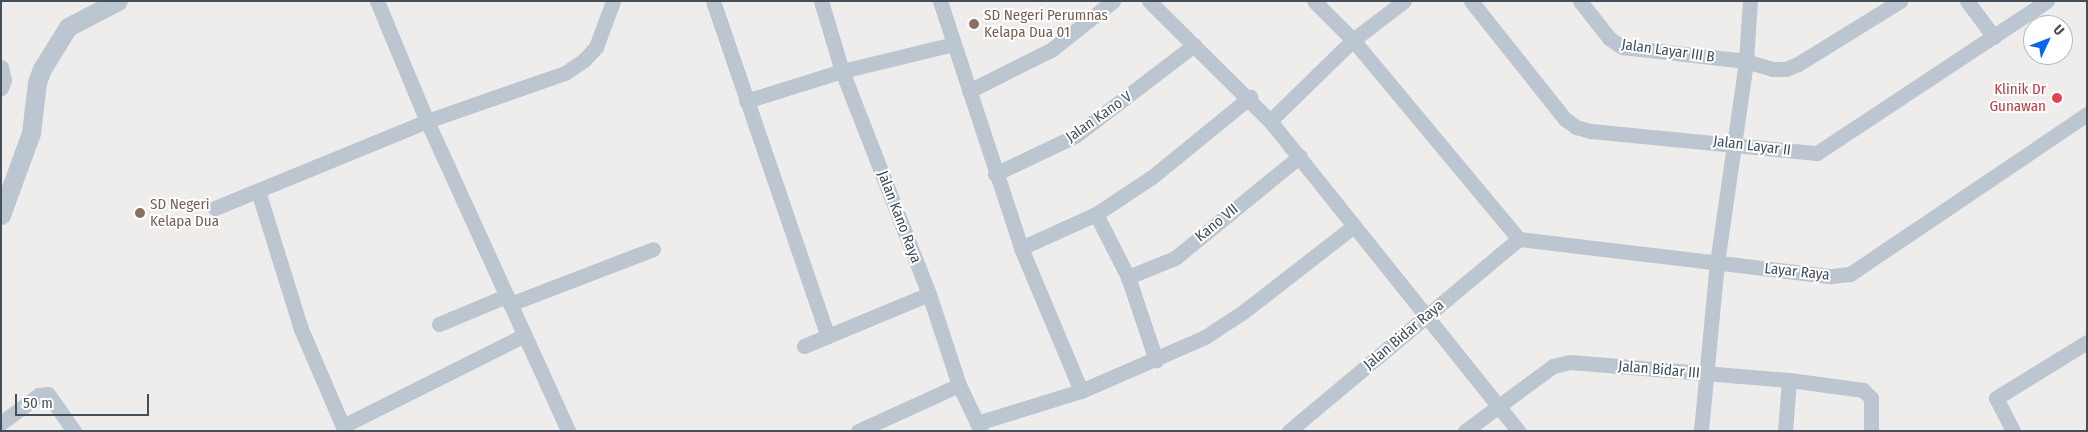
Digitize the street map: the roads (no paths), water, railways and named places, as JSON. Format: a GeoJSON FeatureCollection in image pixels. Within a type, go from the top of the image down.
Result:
{"type":"FeatureCollection","features":[{"type":"Feature","properties":{"kind":"street"},"geometry":{"type":"LineString","coordinates":[[1,215],[31,133],[37,82],[42,69],[68,27],[118,1]]}},
{"type":"Feature","properties":{"kind":"street"},"geometry":{"type":"LineString","coordinates":[[377,1],[427,121],[568,431]]}},
{"type":"Feature","properties":{"kind":"street"},"geometry":{"type":"LineString","coordinates":[[216,208],[427,121],[575,67],[596,47],[613,1]]}},
{"type":"Feature","properties":{"kind":"street"},"geometry":{"type":"LineString","coordinates":[[714,1],[746,101],[828,336]]}},
{"type":"Feature","properties":{"kind":"street","name":"Jalan Kano Raya"},"geometry":{"type":"LineString","coordinates":[[821,1],[842,71],[929,294],[959,385],[979,427]]}},
{"type":"Feature","properties":{"kind":"street"},"geometry":{"type":"LineString","coordinates":[[940,1],[995,174],[1021,248],[1081,392]]}},
{"type":"Feature","properties":{"kind":"street"},"geometry":{"type":"LineString","coordinates":[[969,91],[1051,50],[1114,1]]}},
{"type":"Feature","properties":{"kind":"street"},"geometry":{"type":"LineString","coordinates":[[1149,1],[1250,97],[1300,156],[1518,431]]}},
{"type":"Feature","properties":{"kind":"street"},"geometry":{"type":"LineString","coordinates":[[1314,1],[1353,40],[1519,239]]}},
{"type":"Feature","properties":{"kind":"street"},"geometry":{"type":"LineString","coordinates":[[1270,121],[1353,40],[1404,1]]}},
{"type":"Feature","properties":{"kind":"street","name":"Jalan Layar II"},"geometry":{"type":"LineString","coordinates":[[1471,1],[1565,119],[1576,127],[1591,131],[1817,153],[2047,1]]}},
{"type":"Feature","properties":{"kind":"street","name":"Jalan Layar III B"},"geometry":{"type":"LineString","coordinates":[[1580,1],[1609,38],[1622,47],[1746,61],[1772,69],[1786,69],[1900,1]]}},
{"type":"Feature","properties":{"kind":"street"},"geometry":{"type":"LineString","coordinates":[[1701,431],[1708,374],[1717,263],[1746,61],[1750,1]]}},
{"type":"Feature","properties":{"kind":"street"},"geometry":{"type":"LineString","coordinates":[[1967,1],[1994,37]]}},
{"type":"Feature","properties":{"kind":"street"},"geometry":{"type":"LineString","coordinates":[[746,101],[842,71],[954,44]]}},
{"type":"Feature","properties":{"kind":"street","name":"Jalan Kano V"},"geometry":{"type":"LineString","coordinates":[[995,174],[1075,136],[1194,45]]}},
{"type":"Feature","properties":{"kind":"street"},"geometry":{"type":"LineString","coordinates":[[1,67],[2,86]]}},
{"type":"Feature","properties":{"kind":"street"},"geometry":{"type":"LineString","coordinates":[[1021,248],[1096,214],[1152,177],[1250,97]]}},
{"type":"Feature","properties":{"kind":"street","name":"Layar Raya"},"geometry":{"type":"LineString","coordinates":[[1519,239],[1831,276],[1850,274],[2087,114]]}},
{"type":"Feature","properties":{"kind":"street","name":"Kano VII"},"geometry":{"type":"LineString","coordinates":[[1128,277],[1175,258],[1300,156]]}},
{"type":"Feature","properties":{"kind":"street"},"geometry":{"type":"LineString","coordinates":[[258,191],[301,329],[344,428],[525,335]]}},
{"type":"Feature","properties":{"kind":"street"},"geometry":{"type":"LineString","coordinates":[[1096,214],[1128,277],[1156,360]]}},
{"type":"Feature","properties":{"kind":"street"},"geometry":{"type":"LineString","coordinates":[[979,427],[1081,392],[1205,337],[1243,312],[1354,226]]}},
{"type":"Feature","properties":{"kind":"street","name":"Jalan Bidar Raya"},"geometry":{"type":"LineString","coordinates":[[1289,431],[1519,239]]}},
{"type":"Feature","properties":{"kind":"street"},"geometry":{"type":"LineString","coordinates":[[439,324],[653,249]]}},
{"type":"Feature","properties":{"kind":"street"},"geometry":{"type":"LineString","coordinates":[[804,346],[929,294]]}},
{"type":"Feature","properties":{"kind":"street"},"geometry":{"type":"LineString","coordinates":[[2013,431],[1996,398],[2087,342]]}},
{"type":"Feature","properties":{"kind":"street","name":"Jalan Bidar III"},"geometry":{"type":"LineString","coordinates":[[1465,431],[1498,404],[1562,363],[1789,380],[1864,390],[1871,398],[1871,431]]}},
{"type":"Feature","properties":{"kind":"street"},"geometry":{"type":"LineString","coordinates":[[1785,431],[1789,380]]}},
{"type":"Feature","properties":{"kind":"street"},"geometry":{"type":"LineString","coordinates":[[858,431],[959,385]]}},
{"type":"Feature","properties":{"kind":"street"},"geometry":{"type":"LineString","coordinates":[[1,423],[39,395],[48,394],[74,431]]}},
{"type":"Feature","properties":{"kind":"place","name":"SD Negeri Perumnas Kelapa Dua 01"},"geometry":{"type":"Point","coordinates":[974,24]}},
{"type":"Feature","properties":{"kind":"place","name":"Klinik Dr Gunawan"},"geometry":{"type":"Point","coordinates":[2057,98]}},
{"type":"Feature","properties":{"kind":"place","name":"SD Negeri Kelapa Dua"},"geometry":{"type":"Point","coordinates":[140,213]}}]}
